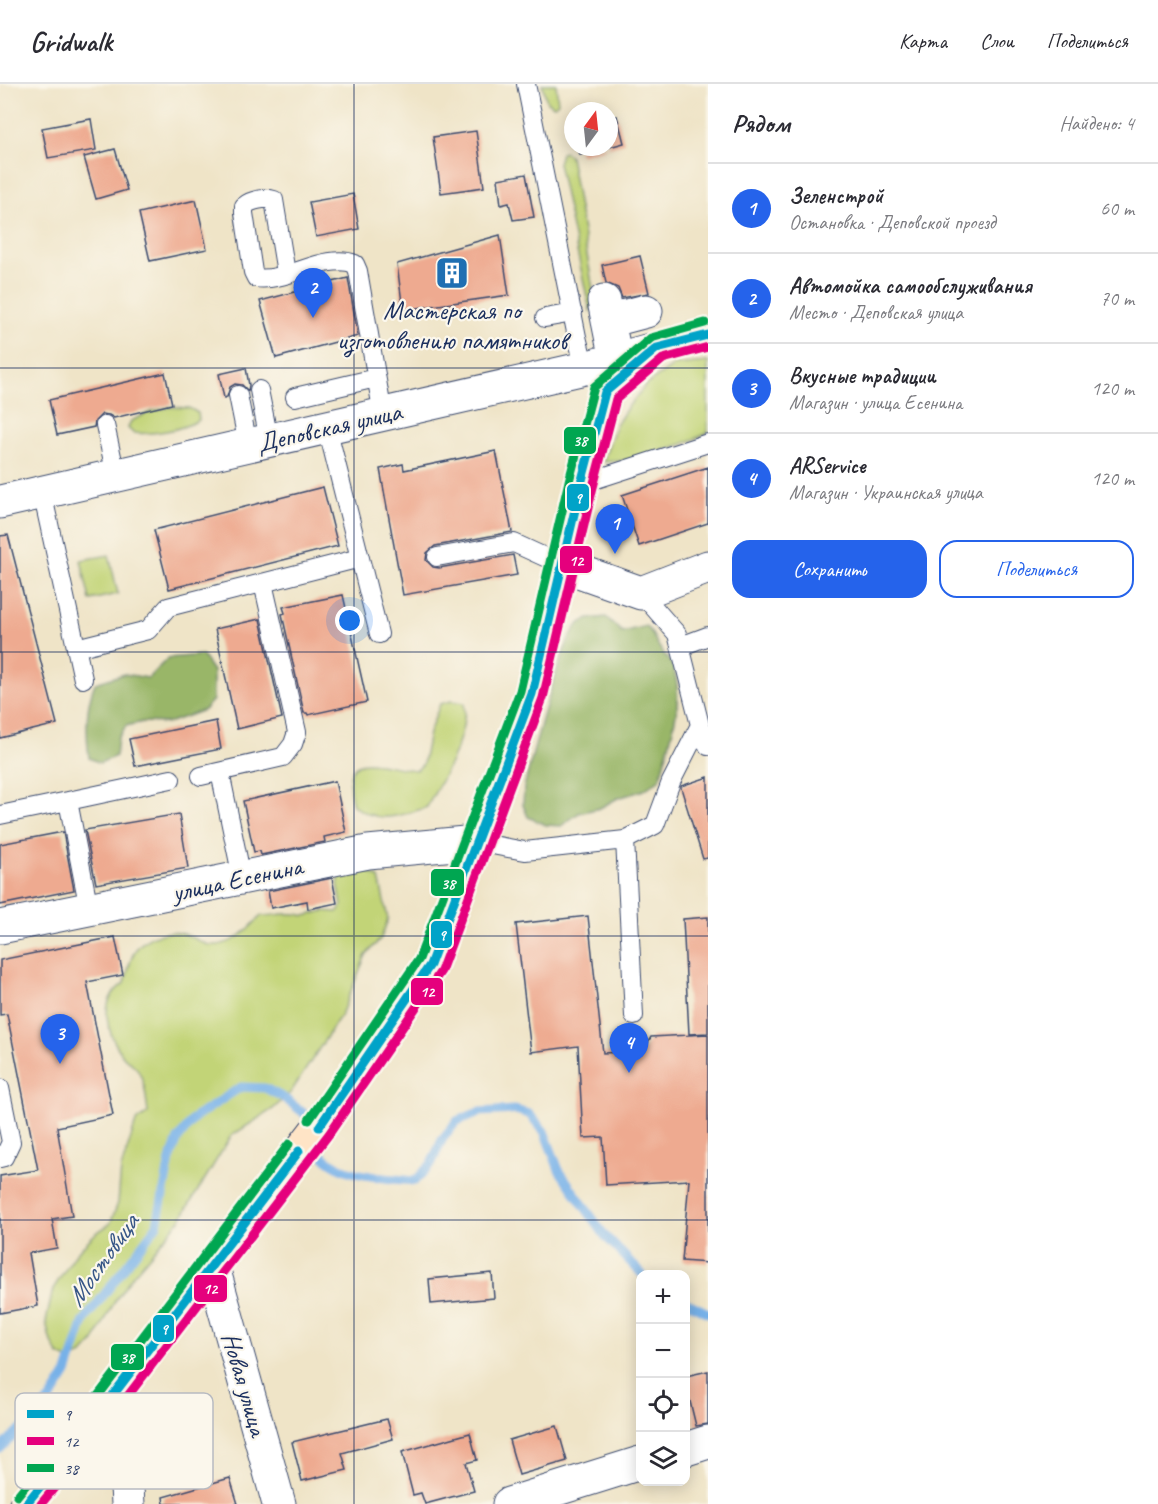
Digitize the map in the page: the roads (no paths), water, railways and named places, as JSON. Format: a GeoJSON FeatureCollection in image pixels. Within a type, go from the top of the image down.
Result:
{"type":"FeatureCollection","features":[{"type":"Feature","properties":{"kind":"main road","name":"Деповская улица"},"geometry":{"type":"LineString","coordinates":[[595,380],[657,348],[708,335]]}},
{"type":"Feature","properties":{"kind":"main road"},"geometry":{"type":"LineString","coordinates":[[114,1393],[309,1139],[430,965],[532,694],[591,443],[595,380]]}},
{"type":"Feature","properties":{"kind":"main road"},"geometry":{"type":"LineString","coordinates":[[26,1504],[38,1489]]}},
{"type":"Feature","properties":{"kind":"street"},"geometry":{"type":"LineString","coordinates":[[616,360],[606,311],[646,311]]}},
{"type":"Feature","properties":{"kind":"street","name":"Деповская улица"},"geometry":{"type":"LineString","coordinates":[[0,502],[382,415],[595,380],[616,360],[657,348]]}},
{"type":"Feature","properties":{"kind":"street"},"geometry":{"type":"LineString","coordinates":[[562,565],[641,593],[708,567]]}},
{"type":"Feature","properties":{"kind":"street","name":"улица Есенина"},"geometry":{"type":"LineString","coordinates":[[0,927],[368,852],[476,842]]}},
{"type":"Feature","properties":{"kind":"street","name":"Новая улица"},"geometry":{"type":"LineString","coordinates":[[212,1264],[279,1504]]}},
{"type":"Feature","properties":{"kind":"street"},"geometry":{"type":"LineString","coordinates":[[690,1448],[708,1442]]}},
{"type":"Feature","properties":{"kind":"street"},"geometry":{"type":"LineString","coordinates":[[509,1504],[560,1496],[636,1465]]}},
{"type":"Feature","properties":{"kind":"street"},"geometry":{"type":"LineString","coordinates":[[127,1489],[128,1504]]}},
{"type":"Feature","properties":{"kind":"lane"},"geometry":{"type":"LineString","coordinates":[[521,89],[523,112],[541,203],[595,380]]}},
{"type":"Feature","properties":{"kind":"lane"},"geometry":{"type":"LineString","coordinates":[[286,273],[342,260],[355,264],[382,415]]}},
{"type":"Feature","properties":{"kind":"lane"},"geometry":{"type":"LineString","coordinates":[[545,318],[573,313]]}},
{"type":"Feature","properties":{"kind":"lane"},"geometry":{"type":"LineString","coordinates":[[295,397],[376,378]]}},
{"type":"Feature","properties":{"kind":"lane"},"geometry":{"type":"LineString","coordinates":[[259,390],[259,443]]}},
{"type":"Feature","properties":{"kind":"lane"},"geometry":{"type":"LineString","coordinates":[[238,395],[259,443]]}},
{"type":"Feature","properties":{"kind":"lane"},"geometry":{"type":"LineString","coordinates":[[105,424],[116,475]]}},
{"type":"Feature","properties":{"kind":"lane"},"geometry":{"type":"LineString","coordinates":[[327,427],[380,634]]}},
{"type":"Feature","properties":{"kind":"lane"},"geometry":{"type":"LineString","coordinates":[[581,484],[708,442]]}},
{"type":"Feature","properties":{"kind":"lane"},"geometry":{"type":"LineString","coordinates":[[42,492],[83,680]]}},
{"type":"Feature","properties":{"kind":"lane"},"geometry":{"type":"LineString","coordinates":[[436,557],[514,543],[562,565]]}},
{"type":"Feature","properties":{"kind":"lane"},"geometry":{"type":"LineString","coordinates":[[76,648],[148,630],[168,607],[360,558]]}},
{"type":"Feature","properties":{"kind":"lane"},"geometry":{"type":"LineString","coordinates":[[201,776],[283,757],[293,744],[297,732],[263,583]]}},
{"type":"Feature","properties":{"kind":"lane"},"geometry":{"type":"LineString","coordinates":[[641,593],[677,634],[700,724],[708,746]]}},
{"type":"Feature","properties":{"kind":"lane"},"geometry":{"type":"LineString","coordinates":[[681,646],[708,636]]}},
{"type":"Feature","properties":{"kind":"lane"},"geometry":{"type":"LineString","coordinates":[[476,842],[525,851],[625,840],[655,825],[671,782],[700,724]]}},
{"type":"Feature","properties":{"kind":"lane"},"geometry":{"type":"LineString","coordinates":[[220,772],[242,878]]}},
{"type":"Feature","properties":{"kind":"lane"},"geometry":{"type":"LineString","coordinates":[[0,815],[171,779]]}},
{"type":"Feature","properties":{"kind":"lane"},"geometry":{"type":"LineString","coordinates":[[68,801],[89,909]]}},
{"type":"Feature","properties":{"kind":"lane"},"geometry":{"type":"LineString","coordinates":[[625,840],[634,1016]]}},
{"type":"Feature","properties":{"kind":"lane"},"geometry":{"type":"LineString","coordinates":[[0,1088],[11,1142],[4,1157],[0,1158]]}},
{"type":"Feature","properties":{"kind":"waterway","name":"Мостовица"},"geometry":{"type":"LineString","coordinates":[[54,1393],[67,1373],[84,1321],[157,1225],[170,1160],[178,1139],[194,1118],[241,1087],[265,1088],[284,1098],[305,1114],[308,1126]]}},
{"type":"Feature","properties":{"kind":"waterway","name":"Мостовица"},"geometry":{"type":"LineString","coordinates":[[314,1142],[321,1154],[331,1163],[344,1169],[358,1174],[415,1181],[431,1164],[443,1138],[457,1121],[479,1112],[515,1110],[529,1114],[544,1131],[559,1170],[605,1236],[638,1270]]}},
{"type":"Feature","properties":{"kind":"waterway","name":"Мостовица"},"geometry":{"type":"LineString","coordinates":[[690,1304],[708,1313]]}},
{"type":"Feature","properties":{"kind":"waterway","name":"Мостовица"},"geometry":{"type":"LineString","coordinates":[[0,1449],[15,1435]]}},
{"type":"Feature","properties":{"kind":"place","name":"Мастерская по изготовлению памятников"},"geometry":{"type":"Point","coordinates":[452,273]}},
{"type":"Feature","properties":{"kind":"place","name":"Автомойка самообслуживания"},"geometry":{"type":"Point","coordinates":[313,318]}},
{"type":"Feature","properties":{"kind":"place","name":"Зеленстрой"},"geometry":{"type":"Point","coordinates":[615,554]}},
{"type":"Feature","properties":{"kind":"place","name":"Вкусные традиции"},"geometry":{"type":"Point","coordinates":[60,1064]}},
{"type":"Feature","properties":{"kind":"place","name":"ARService"},"geometry":{"type":"Point","coordinates":[629,1073]}}]}
